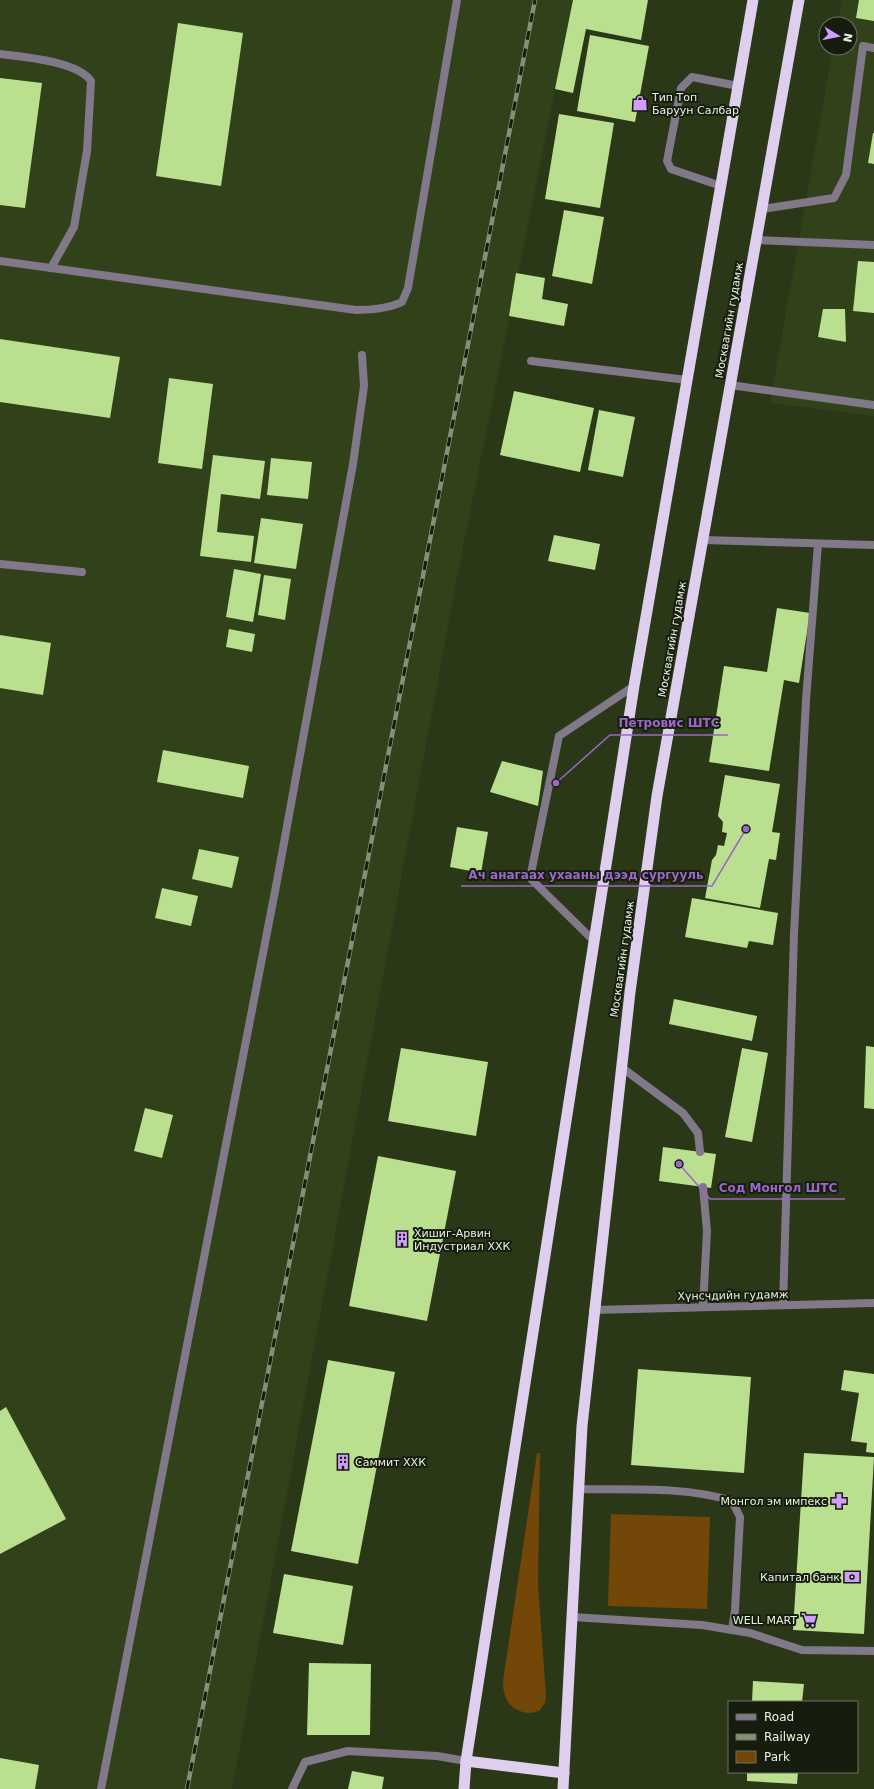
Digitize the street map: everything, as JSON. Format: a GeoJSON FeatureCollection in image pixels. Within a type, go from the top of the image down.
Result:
{"type":"FeatureCollection","features":[{"type":"Feature","properties":{"kind":"highway"},"geometry":{"type":"LineString","coordinates":[[464,1789],[466,1761],[634,686],[753,0]]}},
{"type":"Feature","properties":{"kind":"highway","name":"Москвагийн гудамж"},"geometry":{"type":"LineString","coordinates":[[563,1789],[582,1426],[593,1310],[630,992],[657,796],[799,0]]}},
{"type":"Feature","properties":{"kind":"highway"},"geometry":{"type":"LineString","coordinates":[[466,1761],[564,1773]]}},
{"type":"Feature","properties":{"kind":"street"},"geometry":{"type":"LineString","coordinates":[[0,261],[356,310],[385,308],[402,302],[408,288],[456,0]]}},
{"type":"Feature","properties":{"kind":"street"},"geometry":{"type":"LineString","coordinates":[[762,209],[834,198],[846,175],[863,46],[874,48]]}},
{"type":"Feature","properties":{"kind":"street"},"geometry":{"type":"LineString","coordinates":[[0,54],[44,60],[82,72],[91,81],[87,151],[74,227],[51,268]]}},
{"type":"Feature","properties":{"kind":"street"},"geometry":{"type":"LineString","coordinates":[[721,186],[671,169],[668,160],[681,88],[692,77],[738,86]]}},
{"type":"Feature","properties":{"kind":"street"},"geometry":{"type":"LineString","coordinates":[[756,240],[874,245]]}},
{"type":"Feature","properties":{"kind":"street"},"geometry":{"type":"LineString","coordinates":[[101,1789],[275,889],[353,464],[364,386],[362,355]]}},
{"type":"Feature","properties":{"kind":"street"},"geometry":{"type":"LineString","coordinates":[[531,361],[687,380]]}},
{"type":"Feature","properties":{"kind":"street"},"geometry":{"type":"LineString","coordinates":[[730,385],[874,405]]}},
{"type":"Feature","properties":{"kind":"street"},"geometry":{"type":"LineString","coordinates":[[703,540],[874,545]]}},
{"type":"Feature","properties":{"kind":"street"},"geometry":{"type":"LineString","coordinates":[[783,1305],[794,934],[806,700],[818,544]]}},
{"type":"Feature","properties":{"kind":"street"},"geometry":{"type":"LineString","coordinates":[[0,564],[82,572]]}},
{"type":"Feature","properties":{"kind":"street"},"geometry":{"type":"LineString","coordinates":[[594,940],[530,878],[559,736],[634,686]]}},
{"type":"Feature","properties":{"kind":"street"},"geometry":{"type":"LineString","coordinates":[[621,1067],[683,1113],[698,1133],[700,1152]]}},
{"type":"Feature","properties":{"kind":"street"},"geometry":{"type":"LineString","coordinates":[[702,1187],[707,1231],[703,1307]]}},
{"type":"Feature","properties":{"kind":"street","name":"Хүнсчдийн гудамж"},"geometry":{"type":"LineString","coordinates":[[593,1310],[874,1303]]}},
{"type":"Feature","properties":{"kind":"street"},"geometry":{"type":"LineString","coordinates":[[578,1489],[680,1492],[712,1495],[732,1501],[740,1517],[735,1610],[732,1630]]}},
{"type":"Feature","properties":{"kind":"street"},"geometry":{"type":"LineString","coordinates":[[572,1617],[702,1625],[750,1633],[802,1650],[874,1651]]}},
{"type":"Feature","properties":{"kind":"street"},"geometry":{"type":"LineString","coordinates":[[292,1789],[305,1762],[348,1751],[436,1756],[466,1761]]}},
{"type":"Feature","properties":{"kind":"shaded area"},"geometry":{"type":"Polygon","coordinates":[[[0,0],[573,0],[458,572],[232,1789],[0,1789],[0,0]]]}},
{"type":"Feature","properties":{"kind":"shaded area"},"geometry":{"type":"Polygon","coordinates":[[[842,0],[874,0],[874,416],[770,403],[832,56],[858,56],[858,16],[839,16],[842,0]]]}},
{"type":"Feature","properties":{"kind":"green space"},"geometry":{"type":"Polygon","coordinates":[[[537,1453],[540,1453],[538,1584],[546,1697],[545,1703],[540,1710],[527,1713],[519,1711],[508,1702],[504,1692],[503,1681],[537,1453]]]}},
{"type":"Feature","properties":{"kind":"green space"},"geometry":{"type":"Polygon","coordinates":[[[611,1514],[710,1517],[707,1609],[608,1606],[611,1514]]]}},
{"type":"Feature","properties":{"kind":"building"},"geometry":{"type":"Polygon","coordinates":[[[573,0],[648,0],[641,40],[586,29],[573,93],[555,89],[573,0]]]}},
{"type":"Feature","properties":{"kind":"building"},"geometry":{"type":"Polygon","coordinates":[[[859,0],[874,0],[874,21],[858,18],[858,16],[856,16],[859,0]]]}},
{"type":"Feature","properties":{"kind":"building"},"geometry":{"type":"Polygon","coordinates":[[[178,23],[243,33],[221,186],[156,176],[178,23]]]}},
{"type":"Feature","properties":{"kind":"building"},"geometry":{"type":"Polygon","coordinates":[[[590,35],[649,46],[635,122],[577,111],[590,35]]]}},
{"type":"Feature","properties":{"kind":"building"},"geometry":{"type":"Polygon","coordinates":[[[0,78],[42,83],[25,208],[0,205],[0,78]]]}},
{"type":"Feature","properties":{"kind":"building"},"geometry":{"type":"Polygon","coordinates":[[[559,114],[614,123],[600,208],[545,199],[559,114]]]}},
{"type":"Feature","properties":{"kind":"building"},"geometry":{"type":"Polygon","coordinates":[[[874,133],[874,164],[868,163],[874,133]]]}},
{"type":"Feature","properties":{"kind":"building"},"geometry":{"type":"Polygon","coordinates":[[[564,210],[604,217],[592,284],[552,276],[564,210]]]}},
{"type":"Feature","properties":{"kind":"building"},"geometry":{"type":"Polygon","coordinates":[[[858,261],[874,262],[874,313],[853,311],[858,261]]]}},
{"type":"Feature","properties":{"kind":"building"},"geometry":{"type":"Polygon","coordinates":[[[516,273],[545,278],[542,299],[568,304],[564,326],[509,316],[516,273]]]}},
{"type":"Feature","properties":{"kind":"building"},"geometry":{"type":"Polygon","coordinates":[[[823,309],[845,309],[846,342],[818,337],[823,309]]]}},
{"type":"Feature","properties":{"kind":"building"},"geometry":{"type":"Polygon","coordinates":[[[0,339],[120,357],[110,418],[0,402],[0,339]]]}},
{"type":"Feature","properties":{"kind":"building"},"geometry":{"type":"Polygon","coordinates":[[[169,378],[213,384],[202,469],[158,463],[169,378]]]}},
{"type":"Feature","properties":{"kind":"building"},"geometry":{"type":"Polygon","coordinates":[[[514,391],[594,408],[580,472],[500,455],[514,391]]]}},
{"type":"Feature","properties":{"kind":"building"},"geometry":{"type":"Polygon","coordinates":[[[599,410],[635,417],[623,477],[588,470],[599,410]]]}},
{"type":"Feature","properties":{"kind":"building"},"geometry":{"type":"Polygon","coordinates":[[[213,455],[265,461],[260,499],[221,494],[217,532],[254,536],[251,562],[200,556],[213,455]]]}},
{"type":"Feature","properties":{"kind":"building"},"geometry":{"type":"Polygon","coordinates":[[[271,458],[312,462],[308,499],[267,495],[271,458]]]}},
{"type":"Feature","properties":{"kind":"building"},"geometry":{"type":"Polygon","coordinates":[[[261,518],[303,524],[296,569],[254,563],[261,518]]]}},
{"type":"Feature","properties":{"kind":"building"},"geometry":{"type":"Polygon","coordinates":[[[554,535],[600,544],[595,570],[548,561],[554,535]]]}},
{"type":"Feature","properties":{"kind":"building"},"geometry":{"type":"Polygon","coordinates":[[[234,569],[261,574],[253,622],[226,617],[234,569]]]}},
{"type":"Feature","properties":{"kind":"building"},"geometry":{"type":"Polygon","coordinates":[[[264,575],[291,579],[285,620],[258,615],[264,575]]]}},
{"type":"Feature","properties":{"kind":"building"},"geometry":{"type":"Polygon","coordinates":[[[777,608],[810,613],[799,683],[784,680],[769,771],[709,762],[724,666],[767,672],[777,608]]]}},
{"type":"Feature","properties":{"kind":"building"},"geometry":{"type":"Polygon","coordinates":[[[229,629],[255,634],[252,652],[226,647],[229,629]]]}},
{"type":"Feature","properties":{"kind":"building"},"geometry":{"type":"Polygon","coordinates":[[[0,635],[51,643],[43,695],[0,688],[0,635]]]}},
{"type":"Feature","properties":{"kind":"building"},"geometry":{"type":"Polygon","coordinates":[[[163,750],[249,766],[243,798],[157,782],[163,750]]]}},
{"type":"Feature","properties":{"kind":"building"},"geometry":{"type":"Polygon","coordinates":[[[502,761],[543,771],[538,806],[490,792],[502,761]]]}},
{"type":"Feature","properties":{"kind":"building"},"geometry":{"type":"Polygon","coordinates":[[[725,775],[780,784],[772,832],[780,833],[776,860],[769,859],[760,908],[705,898],[712,860],[716,855],[718,845],[724,846],[727,833],[722,832],[723,822],[718,816],[725,775]]]}},
{"type":"Feature","properties":{"kind":"building"},"geometry":{"type":"Polygon","coordinates":[[[457,827],[488,832],[481,873],[450,867],[457,827]]]}},
{"type":"Feature","properties":{"kind":"building"},"geometry":{"type":"Polygon","coordinates":[[[199,849],[239,857],[232,888],[192,879],[199,849]]]}},
{"type":"Feature","properties":{"kind":"building"},"geometry":{"type":"Polygon","coordinates":[[[162,888],[198,896],[191,926],[155,918],[162,888]]]}},
{"type":"Feature","properties":{"kind":"building"},"geometry":{"type":"Polygon","coordinates":[[[692,898],[778,913],[773,945],[749,941],[747,948],[685,937],[692,898]]]}},
{"type":"Feature","properties":{"kind":"building"},"geometry":{"type":"Polygon","coordinates":[[[674,999],[757,1016],[752,1041],[669,1024],[674,999]]]}},
{"type":"Feature","properties":{"kind":"building"},"geometry":{"type":"Polygon","coordinates":[[[866,1046],[874,1047],[874,1109],[864,1108],[866,1046]]]}},
{"type":"Feature","properties":{"kind":"building"},"geometry":{"type":"Polygon","coordinates":[[[401,1048],[488,1062],[476,1136],[388,1121],[401,1048]]]}},
{"type":"Feature","properties":{"kind":"building"},"geometry":{"type":"Polygon","coordinates":[[[742,1048],[768,1053],[752,1142],[725,1137],[742,1048]]]}},
{"type":"Feature","properties":{"kind":"building"},"geometry":{"type":"Polygon","coordinates":[[[145,1108],[173,1115],[162,1158],[134,1151],[145,1108]]]}},
{"type":"Feature","properties":{"kind":"building"},"geometry":{"type":"Polygon","coordinates":[[[663,1147],[716,1154],[711,1188],[659,1181],[663,1147]]]}},
{"type":"Feature","properties":{"kind":"building","name":"Хишиг-Арвин Индустриал ХХК"},"geometry":{"type":"Polygon","coordinates":[[[378,1156],[456,1171],[427,1321],[349,1306],[378,1156]]]}},
{"type":"Feature","properties":{"kind":"building","name":"Саммит ХХК"},"geometry":{"type":"Polygon","coordinates":[[[328,1360],[395,1372],[358,1564],[291,1551],[328,1360]]]}},
{"type":"Feature","properties":{"kind":"building"},"geometry":{"type":"Polygon","coordinates":[[[638,1369],[751,1377],[744,1473],[631,1465],[638,1369]]]}},
{"type":"Feature","properties":{"kind":"building"},"geometry":{"type":"Polygon","coordinates":[[[844,1370],[874,1374],[874,1453],[866,1452],[867,1443],[851,1441],[859,1393],[841,1390],[844,1370]]]}},
{"type":"Feature","properties":{"kind":"building"},"geometry":{"type":"Polygon","coordinates":[[[6,1407],[66,1519],[0,1554],[0,1411],[6,1407]]]}},
{"type":"Feature","properties":{"kind":"building"},"geometry":{"type":"Polygon","coordinates":[[[804,1453],[874,1457],[864,1634],[793,1630],[804,1453]]]}},
{"type":"Feature","properties":{"kind":"building"},"geometry":{"type":"Polygon","coordinates":[[[284,1574],[353,1586],[343,1645],[273,1633],[284,1574]]]}},
{"type":"Feature","properties":{"kind":"building"},"geometry":{"type":"Polygon","coordinates":[[[309,1663],[371,1664],[370,1735],[307,1735],[309,1663]]]}},
{"type":"Feature","properties":{"kind":"building"},"geometry":{"type":"Polygon","coordinates":[[[753,1681],[804,1684],[802,1701],[752,1701],[753,1681]]]}},
{"type":"Feature","properties":{"kind":"building"},"geometry":{"type":"Polygon","coordinates":[[[0,1758],[39,1765],[35,1789],[0,1789],[0,1758]]]}},
{"type":"Feature","properties":{"kind":"building"},"geometry":{"type":"Polygon","coordinates":[[[352,1771],[384,1777],[382,1789],[348,1789],[352,1771]]]}},
{"type":"Feature","properties":{"kind":"building"},"geometry":{"type":"Polygon","coordinates":[[[747,1773],[798,1773],[797,1784],[747,1781],[747,1773]]]}},
{"type":"Feature","properties":{"kind":"railway"},"geometry":{"type":"LineString","coordinates":[[187,1789],[535,0]]}},
{"type":"Feature","properties":{"kind":"place","name":"Тип Топ Баруун Салбар"},"geometry":{"type":"Point","coordinates":[640,103]}},
{"type":"Feature","properties":{"kind":"place","name":"Петровис ШТС"},"geometry":{"type":"Point","coordinates":[556,783]}},
{"type":"Feature","properties":{"kind":"place","name":"Ач анагаах ухааны дээд сургууль"},"geometry":{"type":"Point","coordinates":[746,829]}},
{"type":"Feature","properties":{"kind":"place","name":"Сод Монгол ШТС"},"geometry":{"type":"Point","coordinates":[679,1164]}},
{"type":"Feature","properties":{"kind":"place","name":"Хишиг-Арвин Индустриал ХХК"},"geometry":{"type":"Point","coordinates":[402,1239]}},
{"type":"Feature","properties":{"kind":"place","name":"Саммит ХХК"},"geometry":{"type":"Point","coordinates":[343,1462]}},
{"type":"Feature","properties":{"kind":"place","name":"Монгол эм импекс"},"geometry":{"type":"Point","coordinates":[839,1501]}},
{"type":"Feature","properties":{"kind":"place","name":"Капитал банк"},"geometry":{"type":"Point","coordinates":[852,1577]}},
{"type":"Feature","properties":{"kind":"place","name":"WELL MART"},"geometry":{"type":"Point","coordinates":[809,1620]}}]}
